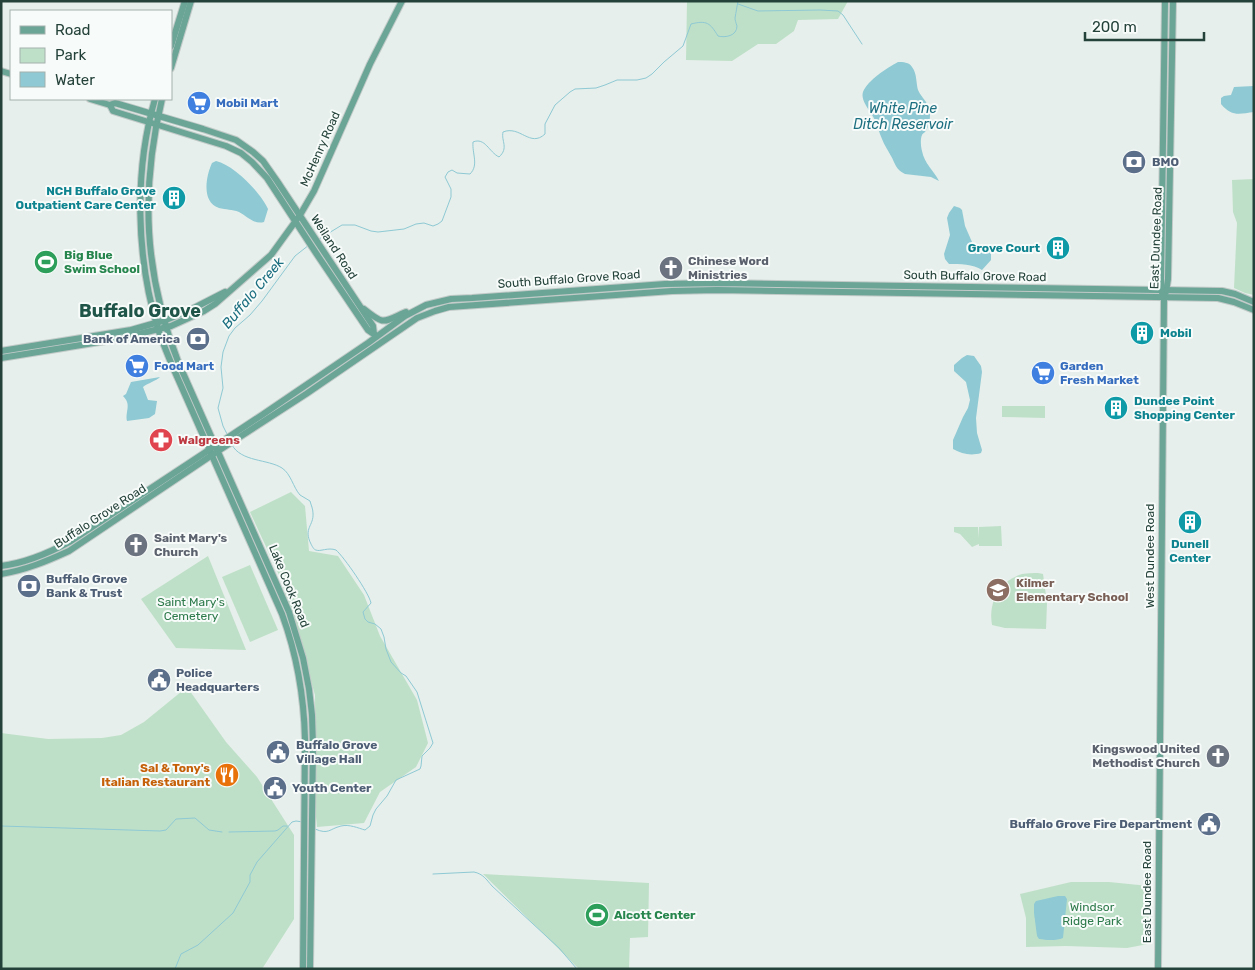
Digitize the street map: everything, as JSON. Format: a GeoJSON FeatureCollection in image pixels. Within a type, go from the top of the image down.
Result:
{"type":"FeatureCollection","features":[{"type":"Feature","properties":{"kind":"main road"},"geometry":{"type":"LineString","coordinates":[[172,43],[185,1]]}},
{"type":"Feature","properties":{"kind":"main road"},"geometry":{"type":"LineString","coordinates":[[172,65],[191,1]]}},
{"type":"Feature","properties":{"kind":"main road","name":"McHenry Road"},"geometry":{"type":"LineString","coordinates":[[1,358],[118,339],[204,312],[271,255],[300,215],[314,191],[370,64],[402,1]]}},
{"type":"Feature","properties":{"kind":"main road","name":"East Dundee Road"},"geometry":{"type":"LineString","coordinates":[[1164,298],[1165,1]]}},
{"type":"Feature","properties":{"kind":"main road","name":"East Dundee Road"},"geometry":{"type":"LineString","coordinates":[[1164,290],[1173,1]]}},
{"type":"Feature","properties":{"kind":"main road","name":"Weiland Road"},"geometry":{"type":"LineString","coordinates":[[93,100],[110,105],[115,103],[158,115],[236,140],[245,146],[263,162],[300,215],[373,326],[375,336]]}},
{"type":"Feature","properties":{"kind":"main road"},"geometry":{"type":"LineString","coordinates":[[155,100],[149,122],[141,188],[141,220],[146,280],[161,325]]}},
{"type":"Feature","properties":{"kind":"main road"},"geometry":{"type":"LineString","coordinates":[[161,325],[151,263],[148,218],[149,180],[162,100]]}},
{"type":"Feature","properties":{"kind":"main road","name":"Weiland Road"},"geometry":{"type":"LineString","coordinates":[[110,105],[113,111],[226,146],[241,153],[252,162],[267,178],[368,330],[375,336]]}},
{"type":"Feature","properties":{"kind":"main road","name":"South Buffalo Grove Road"},"geometry":{"type":"LineString","coordinates":[[237,436],[405,316],[426,306],[451,299],[690,283],[1222,291],[1254,302]]}},
{"type":"Feature","properties":{"kind":"main road","name":"South Buffalo Grove Road"},"geometry":{"type":"LineString","coordinates":[[202,458],[299,399],[417,318],[435,310],[449,307],[672,291],[717,290],[1218,298],[1254,310]]}},
{"type":"Feature","properties":{"kind":"main road"},"geometry":{"type":"LineString","coordinates":[[351,294],[375,318],[385,321],[426,306]]}},
{"type":"Feature","properties":{"kind":"main road","name":"West Dundee Road"},"geometry":{"type":"LineString","coordinates":[[1159,814],[1164,298]]}},
{"type":"Feature","properties":{"kind":"main road"},"geometry":{"type":"LineString","coordinates":[[362,320],[366,334],[363,347]]}},
{"type":"Feature","properties":{"kind":"main road","name":"McHenry Road"},"geometry":{"type":"LineString","coordinates":[[1,351],[161,325]]}},
{"type":"Feature","properties":{"kind":"main road","name":"Lake Cook Road"},"geometry":{"type":"LineString","coordinates":[[161,325],[175,372],[214,450],[289,612],[303,658],[312,715],[310,969]]}},
{"type":"Feature","properties":{"kind":"main road"},"geometry":{"type":"LineString","coordinates":[[375,336],[380,344]]}},
{"type":"Feature","properties":{"kind":"main road","name":"Buffalo Grove Road"},"geometry":{"type":"LineString","coordinates":[[1,574],[15,572],[71,541],[202,458]]}},
{"type":"Feature","properties":{"kind":"main road","name":"Lake Cook Road"},"geometry":{"type":"LineString","coordinates":[[248,527],[282,614],[296,659],[301,686],[304,717],[303,969]]}},
{"type":"Feature","properties":{"kind":"main road","name":"Buffalo Grove Road"},"geometry":{"type":"LineString","coordinates":[[1,566],[32,563]]}},
{"type":"Feature","properties":{"kind":"main road","name":"East Dundee Road"},"geometry":{"type":"LineString","coordinates":[[1158,969],[1159,814]]}},
{"type":"Feature","properties":{"kind":"green space"},"geometry":{"type":"Polygon","coordinates":[[[687,1],[848,1],[838,19],[798,20],[794,31],[776,44],[758,44],[732,61],[686,60],[687,1]]]}},
{"type":"Feature","properties":{"kind":"green space"},"geometry":{"type":"Polygon","coordinates":[[[1254,179],[1254,295],[1234,288],[1237,223],[1233,212],[1232,180],[1254,179]]]}},
{"type":"Feature","properties":{"kind":"green space"},"geometry":{"type":"Polygon","coordinates":[[[1002,406],[1045,406],[1045,418],[1002,417],[1002,406]]]}},
{"type":"Feature","properties":{"kind":"green space"},"geometry":{"type":"Polygon","coordinates":[[[291,492],[305,506],[309,551],[338,556],[364,595],[380,636],[417,700],[428,743],[416,767],[380,792],[364,823],[317,827],[315,695],[281,579],[250,512],[291,492]]]}},
{"type":"Feature","properties":{"kind":"green space"},"geometry":{"type":"Polygon","coordinates":[[[1001,526],[1002,546],[979,546],[979,544],[972,547],[960,534],[954,532],[954,527],[978,527],[979,538],[979,527],[1001,526]]]}},
{"type":"Feature","properties":{"kind":"green space","name":"Saint Mary's Cemetery"},"geometry":{"type":"Polygon","coordinates":[[[208,556],[246,650],[176,648],[141,599],[208,556]]]}},
{"type":"Feature","properties":{"kind":"green space"},"geometry":{"type":"Polygon","coordinates":[[[250,565],[278,630],[250,642],[222,577],[250,565]]]}},
{"type":"Feature","properties":{"kind":"green space"},"geometry":{"type":"Polygon","coordinates":[[[1028,573],[1043,574],[1047,603],[1046,629],[1005,628],[992,625],[992,608],[1001,587],[1014,577],[1028,573]]]}},
{"type":"Feature","properties":{"kind":"green space"},"geometry":{"type":"Polygon","coordinates":[[[187,687],[226,742],[257,777],[294,835],[294,919],[262,969],[1,969],[1,733],[48,739],[102,738],[121,735],[144,722],[187,687]]]}},
{"type":"Feature","properties":{"kind":"green space"},"geometry":{"type":"Polygon","coordinates":[[[483,874],[649,883],[648,937],[630,938],[629,969],[579,969],[483,874]]]}},
{"type":"Feature","properties":{"kind":"green space","name":"Windsor Ridge Park"},"geometry":{"type":"Polygon","coordinates":[[[1071,882],[1109,882],[1149,886],[1148,944],[1127,948],[1026,947],[1026,918],[1020,894],[1071,882]]]}},
{"type":"Feature","properties":{"kind":"water","name":"White Pine Ditch Reservoir"},"geometry":{"type":"Polygon","coordinates":[[[898,62],[908,63],[914,69],[918,90],[929,107],[929,121],[921,137],[921,147],[925,159],[939,181],[931,177],[905,174],[896,166],[863,99],[863,92],[869,83],[883,71],[898,62]]]}},
{"type":"Feature","properties":{"kind":"water"},"geometry":{"type":"Polygon","coordinates":[[[1254,86],[1254,112],[1232,113],[1221,104],[1221,98],[1231,95],[1234,87],[1254,86]]]}},
{"type":"Feature","properties":{"kind":"water"},"geometry":{"type":"Polygon","coordinates":[[[216,161],[239,174],[259,195],[268,209],[264,222],[260,223],[251,220],[234,210],[219,208],[209,200],[206,188],[208,175],[212,163],[216,161]]]}},
{"type":"Feature","properties":{"kind":"water"},"geometry":{"type":"Polygon","coordinates":[[[954,206],[962,210],[965,226],[972,242],[991,252],[991,260],[982,270],[971,265],[949,264],[945,259],[944,254],[950,235],[947,218],[954,206]]]}},
{"type":"Feature","properties":{"kind":"water"},"geometry":{"type":"Polygon","coordinates":[[[967,355],[974,356],[981,366],[982,372],[976,418],[977,433],[982,450],[981,453],[974,454],[963,453],[953,449],[953,440],[970,400],[966,382],[954,371],[954,365],[967,355]]]}},
{"type":"Feature","properties":{"kind":"water"},"geometry":{"type":"Polygon","coordinates":[[[160,377],[143,387],[148,400],[157,401],[155,414],[149,418],[127,421],[128,405],[123,396],[126,394],[131,382],[160,377]]]}},
{"type":"Feature","properties":{"kind":"water"},"geometry":{"type":"Polygon","coordinates":[[[1065,896],[1067,899],[1063,938],[1054,940],[1039,939],[1037,936],[1034,904],[1036,901],[1065,896]]]}},
{"type":"Feature","properties":{"kind":"waterway","name":"Buffalo Creek"},"geometry":{"type":"LineString","coordinates":[[319,239],[342,225],[355,225],[378,232],[404,229],[416,224],[424,223],[433,226],[438,224],[442,221],[451,197],[451,189],[445,177],[452,170],[457,173],[470,174],[473,171],[475,163],[473,142],[484,143],[499,157],[504,151],[503,132],[515,131],[530,138],[540,138],[545,134],[545,124],[555,105],[570,92],[575,89],[596,88],[617,80],[646,78],[683,46],[691,24],[701,22],[708,24],[718,36],[724,37],[733,34],[737,26],[735,18],[738,1]]}},
{"type":"Feature","properties":{"kind":"waterway"},"geometry":{"type":"LineString","coordinates":[[738,4],[758,11],[838,11],[843,15],[862,44]]}},
{"type":"Feature","properties":{"kind":"waterway","name":"Buffalo Creek"},"geometry":{"type":"LineString","coordinates":[[227,434],[218,408],[223,388],[221,367],[223,352],[229,336],[262,301],[295,256],[309,245]]}},
{"type":"Feature","properties":{"kind":"waterway","name":"Buffalo Creek"},"geometry":{"type":"LineString","coordinates":[[232,445],[236,451],[248,457],[282,468],[288,474],[300,495],[310,501],[313,510],[313,517],[308,531],[311,545],[318,550],[336,550],[361,584],[371,603],[363,612],[365,619],[381,629],[391,662],[406,676],[417,692],[433,743],[422,756],[420,769],[396,780],[387,796],[376,809],[370,826],[365,830],[353,826],[341,826],[326,831],[315,829]]}},
{"type":"Feature","properties":{"kind":"waterway"},"geometry":{"type":"LineString","coordinates":[[1,826],[160,831],[166,830],[176,819],[195,818],[209,830],[222,832]]}},
{"type":"Feature","properties":{"kind":"waterway","name":"Buffalo Creek"},"geometry":{"type":"LineString","coordinates":[[175,969],[181,954],[198,945],[233,913],[250,882],[250,875],[257,862],[292,822],[303,822]]}},
{"type":"Feature","properties":{"kind":"waterway"},"geometry":{"type":"LineString","coordinates":[[229,832],[275,831],[283,826],[287,826]]}},
{"type":"Feature","properties":{"kind":"waterway"},"geometry":{"type":"LineString","coordinates":[[433,874],[474,872],[482,875],[559,948],[577,969]]}},
{"type":"Feature","properties":{"kind":"place","name":"Mobil Mart"},"geometry":{"type":"Point","coordinates":[199,103]}},
{"type":"Feature","properties":{"kind":"place","name":"BMO"},"geometry":{"type":"Point","coordinates":[1134,162]}},
{"type":"Feature","properties":{"kind":"place","name":"NCH Buffalo Grove Outpatient Care Center"},"geometry":{"type":"Point","coordinates":[174,198]}},
{"type":"Feature","properties":{"kind":"place","name":"Grove Court"},"geometry":{"type":"Point","coordinates":[1058,248]}},
{"type":"Feature","properties":{"kind":"place","name":"Big Blue Swim School"},"geometry":{"type":"Point","coordinates":[46,262]}},
{"type":"Feature","properties":{"kind":"place","name":"Chinese Word Ministries"},"geometry":{"type":"Point","coordinates":[671,268]}},
{"type":"Feature","properties":{"kind":"place","name":"Mobil"},"geometry":{"type":"Point","coordinates":[1142,333]}},
{"type":"Feature","properties":{"kind":"place","name":"Bank of America"},"geometry":{"type":"Point","coordinates":[198,339]}},
{"type":"Feature","properties":{"kind":"place","name":"Food Mart"},"geometry":{"type":"Point","coordinates":[137,366]}},
{"type":"Feature","properties":{"kind":"place","name":"Garden Fresh Market"},"geometry":{"type":"Point","coordinates":[1043,373]}},
{"type":"Feature","properties":{"kind":"place","name":"Dundee Point Shopping Center"},"geometry":{"type":"Point","coordinates":[1116,408]}},
{"type":"Feature","properties":{"kind":"place","name":"Walgreens"},"geometry":{"type":"Point","coordinates":[161,440]}},
{"type":"Feature","properties":{"kind":"place","name":"Dunell Center"},"geometry":{"type":"Point","coordinates":[1190,522]}},
{"type":"Feature","properties":{"kind":"place","name":"Saint Mary's Church"},"geometry":{"type":"Point","coordinates":[136,545]}},
{"type":"Feature","properties":{"kind":"place","name":"Buffalo Grove Bank & Trust"},"geometry":{"type":"Point","coordinates":[29,586]}},
{"type":"Feature","properties":{"kind":"place","name":"Kilmer Elementary School"},"geometry":{"type":"Point","coordinates":[998,590]}},
{"type":"Feature","properties":{"kind":"place","name":"Police Headquarters"},"geometry":{"type":"Point","coordinates":[159,680]}},
{"type":"Feature","properties":{"kind":"place","name":"Buffalo Grove Village Hall"},"geometry":{"type":"Point","coordinates":[278,752]}},
{"type":"Feature","properties":{"kind":"place","name":"Kingswood United Methodist Church"},"geometry":{"type":"Point","coordinates":[1218,756]}},
{"type":"Feature","properties":{"kind":"place","name":"Sal & Tony's Italian Restaurant"},"geometry":{"type":"Point","coordinates":[227,775]}},
{"type":"Feature","properties":{"kind":"place","name":"Youth Center"},"geometry":{"type":"Point","coordinates":[275,788]}},
{"type":"Feature","properties":{"kind":"place","name":"Buffalo Grove Fire Department"},"geometry":{"type":"Point","coordinates":[1209,824]}},
{"type":"Feature","properties":{"kind":"place","name":"Alcott Center"},"geometry":{"type":"Point","coordinates":[597,915]}},
{"type":"Feature","properties":{"kind":"district","name":"Buffalo Grove"},"geometry":{"type":"Point","coordinates":[140,311]}}]}
